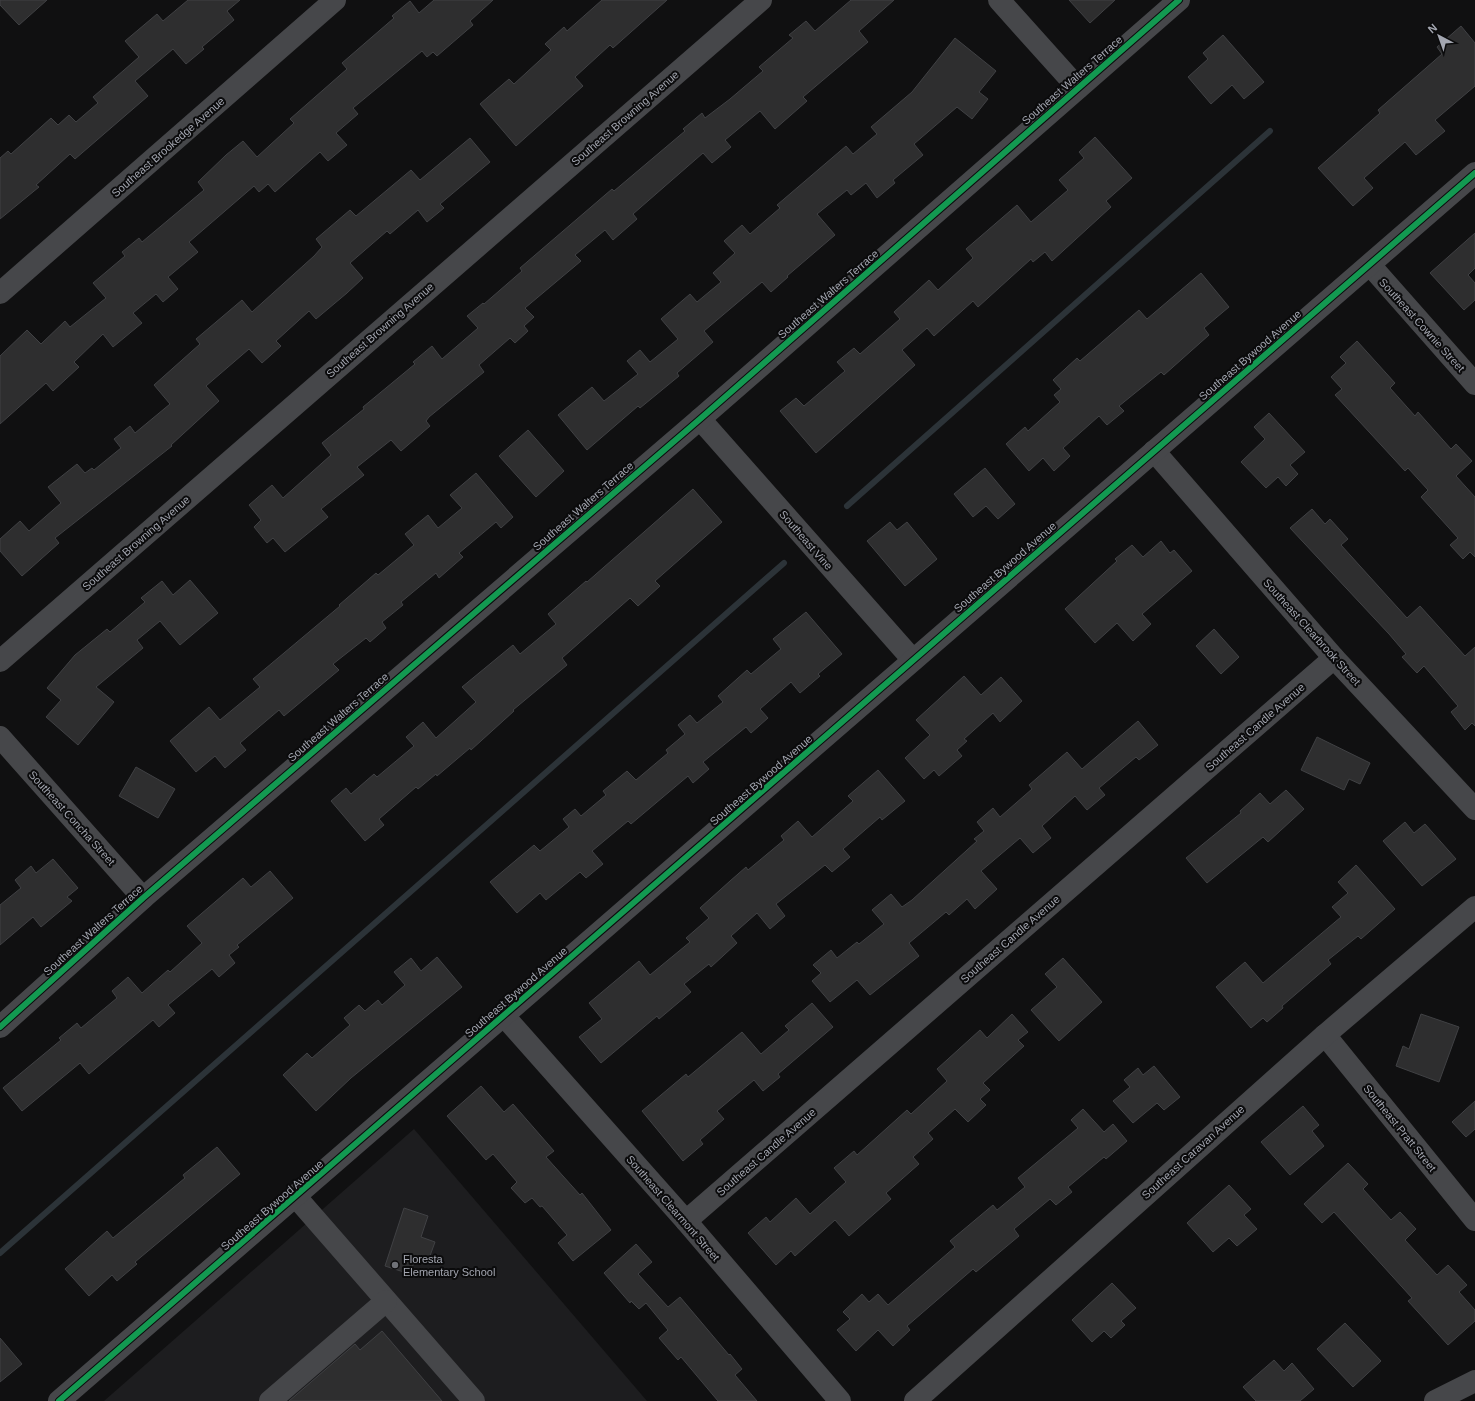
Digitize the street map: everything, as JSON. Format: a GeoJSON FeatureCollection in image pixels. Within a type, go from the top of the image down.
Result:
{"type":"FeatureCollection","features":[{"type":"Feature","properties":{"kind":"street","name":"Southeast Brookedge Avenue"},"geometry":{"type":"LineString","coordinates":[[0,294],[335,0]]}},
{"type":"Feature","properties":{"kind":"street","name":"Southeast Browning Avenue"},"geometry":{"type":"LineString","coordinates":[[0,661],[761,0]]}},
{"type":"Feature","properties":{"kind":"street"},"geometry":{"type":"LineString","coordinates":[[999,0],[1078,88]]}},
{"type":"Feature","properties":{"kind":"street","name":"Southeast Walters Terrace"},"geometry":{"type":"LineString","coordinates":[[0,1026],[143,898],[700,419],[1180,0]]}},
{"type":"Feature","properties":{"kind":"street","name":"Southeast Bywood Avenue"},"geometry":{"type":"LineString","coordinates":[[71,1398],[296,1197],[1154,450],[1475,173]]}},
{"type":"Feature","properties":{"kind":"street","name":"Southeast Cownie Street"},"geometry":{"type":"LineString","coordinates":[[1370,265],[1475,384]]}},
{"type":"Feature","properties":{"kind":"street","name":"Southeast Vine"},"geometry":{"type":"LineString","coordinates":[[700,419],[913,660]]}},
{"type":"Feature","properties":{"kind":"street","name":"Southeast Clearbrook Street"},"geometry":{"type":"LineString","coordinates":[[1154,450],[1334,658],[1475,809]]}},
{"type":"Feature","properties":{"kind":"street","name":"Southeast Candle Avenue"},"geometry":{"type":"LineString","coordinates":[[686,1221],[1334,658]]}},
{"type":"Feature","properties":{"kind":"street","name":"Southeast Concha Street"},"geometry":{"type":"LineString","coordinates":[[0,737],[143,898]]}},
{"type":"Feature","properties":{"kind":"street","name":"Southeast Caravan Avenue"},"geometry":{"type":"LineString","coordinates":[[915,1401],[1325,1035],[1475,907]]}},
{"type":"Feature","properties":{"kind":"street","name":"Southeast Clearmont Street"},"geometry":{"type":"LineString","coordinates":[[504,1016],[686,1221],[840,1401]]}},
{"type":"Feature","properties":{"kind":"street","name":"Southeast Pratt Street"},"geometry":{"type":"LineString","coordinates":[[1325,1035],[1475,1220]]}},
{"type":"Feature","properties":{"kind":"street"},"geometry":{"type":"LineString","coordinates":[[296,1197],[474,1401]]}},
{"type":"Feature","properties":{"kind":"street"},"geometry":{"type":"LineString","coordinates":[[270,1401],[386,1301]]}},
{"type":"Feature","properties":{"kind":"street"},"geometry":{"type":"LineString","coordinates":[[1435,1401],[1475,1381]]}},
{"type":"Feature","properties":{"kind":"shaded area","name":"Floresta Elementary School"},"geometry":{"type":"Polygon","coordinates":[[[414,1129],[647,1401],[104,1401],[414,1129]]]}},
{"type":"Feature","properties":{"kind":"building"},"geometry":{"type":"Polygon","coordinates":[[[0,0],[47,0],[19,25],[0,5],[0,0]]]}},
{"type":"Feature","properties":{"kind":"building"},"geometry":{"type":"Polygon","coordinates":[[[188,0],[240,0],[227,11],[234,20],[202,47],[204,49],[186,64],[173,49],[135,81],[148,96],[75,159],[70,154],[36,185],[39,187],[0,219],[0,158],[8,151],[11,154],[51,118],[58,125],[69,115],[76,122],[98,103],[93,97],[139,57],[125,41],[157,14],[163,21],[188,0]]]}},
{"type":"Feature","properties":{"kind":"building"},"geometry":{"type":"Polygon","coordinates":[[[434,0],[493,0],[470,21],[473,25],[437,56],[433,52],[427,57],[422,51],[353,108],[358,114],[336,133],[347,145],[328,161],[320,152],[275,192],[268,184],[259,192],[254,186],[189,242],[198,252],[168,277],[178,289],[163,302],[156,294],[133,313],[142,323],[113,347],[103,334],[74,362],[79,367],[53,391],[46,383],[0,424],[0,356],[27,330],[41,344],[65,321],[70,327],[106,298],[93,283],[125,256],[122,252],[139,238],[142,242],[204,190],[198,182],[226,155],[243,141],[257,157],[294,123],[290,119],[347,69],[342,63],[394,18],[392,16],[410,1],[419,13],[434,0]]]}},
{"type":"Feature","properties":{"kind":"building"},"geometry":{"type":"Polygon","coordinates":[[[602,0],[667,0],[613,48],[610,45],[575,77],[583,86],[516,146],[480,104],[509,79],[514,84],[551,50],[545,44],[564,27],[567,31],[602,0]]]}},
{"type":"Feature","properties":{"kind":"building"},"geometry":{"type":"Polygon","coordinates":[[[851,0],[894,0],[859,31],[868,42],[803,97],[807,101],[775,129],[760,111],[725,140],[731,147],[712,163],[703,153],[633,214],[637,219],[613,240],[605,230],[575,255],[581,261],[525,308],[534,317],[524,326],[528,331],[515,343],[510,338],[479,365],[484,372],[429,417],[426,421],[430,426],[401,451],[391,440],[357,467],[364,475],[321,509],[328,517],[285,552],[273,538],[267,543],[254,527],[261,520],[249,505],[272,485],[283,498],[331,455],[322,443],[364,409],[363,407],[415,364],[413,362],[432,346],[442,359],[478,328],[467,316],[483,303],[484,304],[522,271],[520,268],[612,189],[614,191],[685,131],[683,129],[702,113],[705,118],[763,71],[759,67],[793,38],[789,35],[806,21],[815,31],[851,0]]]}},
{"type":"Feature","properties":{"kind":"building"},"geometry":{"type":"Polygon","coordinates":[[[1069,0],[1115,0],[1090,23],[1069,0]]]}},
{"type":"Feature","properties":{"kind":"building"},"geometry":{"type":"Polygon","coordinates":[[[1461,26],[1475,43],[1475,86],[1435,120],[1445,131],[1416,155],[1405,142],[1364,178],[1373,188],[1353,206],[1318,168],[1380,113],[1378,110],[1442,54],[1437,47],[1461,26]]]}},
{"type":"Feature","properties":{"kind":"building"},"geometry":{"type":"Polygon","coordinates":[[[1223,35],[1264,82],[1244,99],[1232,85],[1211,104],[1188,77],[1208,59],[1203,53],[1223,35]]]}},
{"type":"Feature","properties":{"kind":"building"},"geometry":{"type":"Polygon","coordinates":[[[955,38],[996,71],[979,92],[988,99],[972,119],[957,107],[914,144],[923,155],[893,180],[895,183],[877,198],[866,183],[851,195],[847,190],[817,214],[835,235],[787,276],[788,277],[771,292],[762,282],[704,331],[713,342],[677,373],[679,376],[640,408],[638,406],[587,450],[558,415],[592,387],[604,401],[638,374],[627,361],[640,350],[650,362],[678,339],[661,319],[690,294],[697,302],[721,282],[713,273],[735,253],[724,241],[742,225],[750,234],[780,208],[777,205],[846,146],[853,154],[877,134],[871,127],[912,92],[955,38]]]}},
{"type":"Feature","properties":{"kind":"building"},"geometry":{"type":"Polygon","coordinates":[[[1095,137],[1132,178],[1106,201],[1111,207],[1052,261],[1045,252],[1033,262],[1031,259],[978,307],[973,301],[934,336],[927,328],[902,350],[915,365],[816,453],[780,411],[796,398],[804,406],[845,371],[837,362],[854,348],[860,354],[900,319],[894,312],[929,280],[938,290],[973,258],[966,249],[1017,205],[1031,222],[1068,190],[1059,180],[1084,158],[1079,152],[1095,137]]]}},
{"type":"Feature","properties":{"kind":"building"},"geometry":{"type":"Polygon","coordinates":[[[470,138],[490,162],[440,204],[444,208],[427,222],[418,210],[390,234],[387,231],[350,263],[363,278],[347,293],[316,319],[309,311],[276,341],[281,346],[262,363],[249,349],[206,386],[219,401],[171,445],[172,446],[55,538],[59,543],[22,576],[0,551],[0,539],[20,521],[29,531],[61,503],[48,487],[77,464],[85,473],[92,468],[94,470],[121,448],[114,439],[130,426],[135,433],[170,404],[154,385],[200,344],[196,339],[242,300],[252,312],[314,256],[322,247],[316,239],[350,210],[356,216],[411,170],[420,180],[470,138]]]}},
{"type":"Feature","properties":{"kind":"building"},"geometry":{"type":"Polygon","coordinates":[[[1475,233],[1475,268],[1468,275],[1475,283],[1475,300],[1464,310],[1430,273],[1475,233]]]}},
{"type":"Feature","properties":{"kind":"building"},"geometry":{"type":"Polygon","coordinates":[[[1201,273],[1229,307],[1204,328],[1209,335],[1164,375],[1161,372],[1119,406],[1124,411],[1107,425],[1099,416],[1063,448],[1070,456],[1054,471],[1043,458],[1029,471],[1006,444],[1025,427],[1028,431],[1060,402],[1054,395],[1061,389],[1053,380],[1077,358],[1080,361],[1139,310],[1147,319],[1201,273]]]}},
{"type":"Feature","properties":{"kind":"building"},"geometry":{"type":"Polygon","coordinates":[[[1357,341],[1395,383],[1390,388],[1415,416],[1418,412],[1451,449],[1456,444],[1472,461],[1456,476],[1475,497],[1475,557],[1470,552],[1463,559],[1450,545],[1458,538],[1421,497],[1428,490],[1408,468],[1405,471],[1335,395],[1342,389],[1331,377],[1346,363],[1340,357],[1357,341]]]}},
{"type":"Feature","properties":{"kind":"building"},"geometry":{"type":"Polygon","coordinates":[[[1269,413],[1305,452],[1290,465],[1298,474],[1286,486],[1278,477],[1266,488],[1241,462],[1265,439],[1254,427],[1269,413]]]}},
{"type":"Feature","properties":{"kind":"building"},"geometry":{"type":"Polygon","coordinates":[[[528,430],[564,471],[536,497],[499,456],[528,430]]]}},
{"type":"Feature","properties":{"kind":"building"},"geometry":{"type":"Polygon","coordinates":[[[985,468],[1015,504],[998,519],[986,506],[973,517],[954,494],[985,468]]]}},
{"type":"Feature","properties":{"kind":"building"},"geometry":{"type":"Polygon","coordinates":[[[476,473],[513,517],[501,528],[496,522],[459,553],[463,557],[439,578],[436,573],[401,602],[403,605],[382,622],[386,628],[370,642],[366,638],[333,664],[339,670],[284,716],[279,710],[240,743],[246,750],[225,768],[215,756],[196,772],[170,741],[209,707],[220,720],[260,687],[253,679],[340,606],[339,605],[376,573],[378,575],[414,545],[405,534],[428,515],[438,528],[462,508],[450,495],[476,473]]]}},
{"type":"Feature","properties":{"kind":"building"},"geometry":{"type":"Polygon","coordinates":[[[693,489],[722,522],[655,581],[660,586],[638,606],[630,598],[562,658],[567,665],[513,710],[514,711],[471,750],[470,748],[437,776],[436,774],[418,789],[416,787],[379,819],[384,825],[365,841],[331,801],[346,788],[351,794],[374,774],[377,777],[414,746],[406,737],[423,722],[436,738],[476,702],[462,687],[513,645],[520,654],[556,624],[548,614],[586,581],[587,582],[693,489]]]}},
{"type":"Feature","properties":{"kind":"building"},"geometry":{"type":"Polygon","coordinates":[[[1312,509],[1325,524],[1330,519],[1348,539],[1341,545],[1407,618],[1420,606],[1465,656],[1475,647],[1475,726],[1472,723],[1465,730],[1451,712],[1458,706],[1424,666],[1417,673],[1402,657],[1406,654],[1389,634],[1290,528],[1312,509]]]}},
{"type":"Feature","properties":{"kind":"building"},"geometry":{"type":"Polygon","coordinates":[[[890,522],[897,530],[907,522],[937,559],[905,586],[867,541],[890,522]]]}},
{"type":"Feature","properties":{"kind":"building"},"geometry":{"type":"Polygon","coordinates":[[[1161,541],[1170,553],[1174,550],[1192,571],[1142,614],[1151,624],[1133,641],[1117,623],[1095,643],[1065,609],[1117,561],[1115,559],[1132,545],[1143,557],[1161,541]]]}},
{"type":"Feature","properties":{"kind":"building"},"geometry":{"type":"Polygon","coordinates":[[[190,580],[218,613],[180,645],[160,621],[137,640],[143,648],[96,687],[114,702],[78,745],[46,717],[61,700],[47,688],[75,655],[107,629],[110,632],[145,602],[141,598],[162,581],[173,595],[190,580]]]}},
{"type":"Feature","properties":{"kind":"building"},"geometry":{"type":"Polygon","coordinates":[[[806,612],[842,654],[818,674],[820,676],[800,693],[791,682],[760,709],[768,718],[751,733],[746,727],[703,762],[709,769],[693,783],[688,776],[631,824],[628,821],[592,851],[603,864],[586,878],[580,872],[546,900],[540,893],[517,913],[490,882],[534,845],[540,851],[569,827],[563,819],[575,809],[581,816],[606,795],[603,791],[627,771],[636,780],[668,753],[666,750],[685,734],[678,725],[690,715],[697,723],[723,702],[718,696],[747,670],[751,674],[781,649],[773,639],[806,612]]]}},
{"type":"Feature","properties":{"kind":"building"},"geometry":{"type":"Polygon","coordinates":[[[1214,629],[1239,657],[1221,674],[1196,646],[1214,629]]]}},
{"type":"Feature","properties":{"kind":"building"},"geometry":{"type":"Polygon","coordinates":[[[964,676],[981,695],[1001,677],[1022,701],[1000,722],[993,713],[964,739],[967,741],[957,750],[962,756],[939,776],[934,770],[924,779],[905,758],[930,735],[916,720],[964,676]]]}},
{"type":"Feature","properties":{"kind":"building"},"geometry":{"type":"Polygon","coordinates":[[[1138,721],[1158,745],[1139,760],[1136,757],[1099,788],[1105,795],[1087,810],[1075,796],[1042,826],[1051,838],[1033,853],[1020,838],[981,871],[997,889],[975,909],[967,899],[949,915],[946,912],[909,943],[919,956],[870,995],[857,980],[830,1002],[812,981],[821,973],[813,965],[831,950],[837,958],[857,942],[859,944],[884,924],[872,910],[891,894],[902,907],[912,900],[977,841],[974,839],[984,831],[977,822],[993,808],[1000,817],[1032,789],[1029,785],[1067,752],[1082,769],[1138,721]]]}},
{"type":"Feature","properties":{"kind":"building"},"geometry":{"type":"Polygon","coordinates":[[[1317,737],[1370,763],[1360,784],[1349,779],[1344,790],[1301,770],[1317,737]]]}},
{"type":"Feature","properties":{"kind":"building"},"geometry":{"type":"Polygon","coordinates":[[[136,767],[175,789],[158,818],[119,796],[136,767]]]}},
{"type":"Feature","properties":{"kind":"building"},"geometry":{"type":"Polygon","coordinates":[[[878,770],[905,801],[882,820],[880,817],[843,849],[850,857],[832,872],[825,865],[776,904],[785,916],[770,929],[757,913],[731,936],[737,943],[711,967],[709,964],[684,984],[691,992],[659,1019],[657,1016],[601,1063],[579,1037],[602,1019],[589,1003],[639,961],[650,975],[690,942],[686,938],[709,918],[700,908],[730,881],[746,867],[748,870],[784,840],[781,836],[798,821],[812,837],[853,801],[848,796],[878,770]]]}},
{"type":"Feature","properties":{"kind":"building"},"geometry":{"type":"Polygon","coordinates":[[[1286,790],[1304,809],[1268,842],[1263,837],[1207,883],[1186,858],[1241,813],[1240,811],[1260,793],[1270,804],[1286,790]]]}},
{"type":"Feature","properties":{"kind":"building"},"geometry":{"type":"Polygon","coordinates":[[[1405,822],[1414,833],[1425,824],[1456,859],[1422,886],[1383,841],[1405,822]]]}},
{"type":"Feature","properties":{"kind":"building"},"geometry":{"type":"Polygon","coordinates":[[[53,859],[78,888],[67,897],[72,901],[41,927],[33,917],[0,945],[0,905],[21,888],[15,880],[31,866],[36,873],[53,859]]]}},
{"type":"Feature","properties":{"kind":"building"},"geometry":{"type":"Polygon","coordinates":[[[1356,865],[1395,909],[1361,939],[1358,936],[1328,960],[1331,964],[1282,1006],[1283,1008],[1267,1022],[1263,1018],[1251,1028],[1216,987],[1245,962],[1263,983],[1341,917],[1332,907],[1348,893],[1338,882],[1356,865]]]}},
{"type":"Feature","properties":{"kind":"building"},"geometry":{"type":"Polygon","coordinates":[[[270,871],[293,898],[237,945],[239,947],[229,955],[235,963],[219,977],[212,969],[168,1005],[175,1013],[159,1027],[153,1020],[89,1074],[80,1063],[22,1111],[3,1088],[61,1040],[59,1038],[77,1023],[81,1028],[117,998],[112,991],[128,977],[142,993],[168,970],[170,972],[202,943],[187,926],[243,878],[251,887],[270,871]]]}},
{"type":"Feature","properties":{"kind":"building"},"geometry":{"type":"Polygon","coordinates":[[[437,957],[462,987],[351,1078],[316,1111],[283,1075],[307,1053],[312,1058],[350,1025],[344,1018],[359,1005],[365,1011],[378,1000],[382,1005],[405,985],[394,972],[411,958],[421,971],[437,957]]]}},
{"type":"Feature","properties":{"kind":"building"},"geometry":{"type":"Polygon","coordinates":[[[1063,958],[1102,1002],[1059,1041],[1031,1010],[1057,987],[1045,974],[1063,958]]]}},
{"type":"Feature","properties":{"kind":"building"},"geometry":{"type":"Polygon","coordinates":[[[812,1003],[833,1027],[778,1074],[780,1077],[763,1091],[754,1080],[717,1111],[724,1119],[700,1140],[703,1144],[683,1161],[642,1111],[686,1074],[688,1077],[742,1032],[761,1054],[789,1030],[785,1026],[812,1003]]]}},
{"type":"Feature","properties":{"kind":"building"},"geometry":{"type":"Polygon","coordinates":[[[1012,1014],[1028,1032],[1018,1040],[1024,1046],[983,1083],[990,1090],[980,1099],[986,1105],[968,1122],[955,1109],[928,1133],[933,1139],[913,1157],[919,1164],[886,1193],[891,1199],[849,1236],[835,1220],[795,1256],[791,1251],[776,1265],[748,1233],[766,1217],[770,1222],[796,1198],[810,1214],[846,1182],[834,1168],[854,1151],[857,1155],[907,1110],[911,1114],[947,1081],[937,1069],[980,1030],[987,1038],[1012,1014]]]}},
{"type":"Feature","properties":{"kind":"building"},"geometry":{"type":"Polygon","coordinates":[[[1421,1014],[1459,1027],[1439,1082],[1396,1066],[1403,1046],[1409,1049],[1421,1014]]]}},
{"type":"Feature","properties":{"kind":"building"},"geometry":{"type":"Polygon","coordinates":[[[1154,1066],[1180,1097],[1164,1110],[1157,1103],[1133,1123],[1113,1101],[1130,1087],[1124,1080],[1138,1068],[1143,1075],[1154,1066]]]}},
{"type":"Feature","properties":{"kind":"building"},"geometry":{"type":"Polygon","coordinates":[[[481,1086],[504,1112],[513,1104],[554,1151],[546,1157],[580,1195],[582,1193],[611,1230],[573,1261],[558,1243],[567,1235],[542,1206],[540,1207],[532,1198],[525,1203],[511,1188],[517,1182],[493,1154],[486,1160],[447,1116],[481,1086]]]}},
{"type":"Feature","properties":{"kind":"building"},"geometry":{"type":"Polygon","coordinates":[[[1475,1101],[1475,1129],[1466,1137],[1452,1122],[1475,1101]]]}},
{"type":"Feature","properties":{"kind":"building"},"geometry":{"type":"Polygon","coordinates":[[[1303,1106],[1319,1125],[1312,1131],[1324,1146],[1290,1175],[1261,1142],[1303,1106]]]}},
{"type":"Feature","properties":{"kind":"building"},"geometry":{"type":"Polygon","coordinates":[[[1083,1109],[1104,1132],[1113,1124],[1127,1141],[1106,1159],[1104,1157],[1068,1187],[1072,1192],[1056,1205],[1050,1199],[1014,1229],[1019,1236],[976,1272],[973,1269],[907,1326],[910,1330],[893,1346],[878,1330],[856,1351],[837,1330],[850,1319],[843,1312],[862,1294],[869,1302],[878,1294],[888,1305],[955,1247],[950,1241],[993,1205],[997,1210],[1025,1187],[1018,1178],[1078,1128],[1071,1120],[1083,1109]]]}},
{"type":"Feature","properties":{"kind":"building"},"geometry":{"type":"Polygon","coordinates":[[[217,1147],[240,1174],[135,1262],[137,1264],[117,1281],[112,1275],[89,1296],[65,1269],[107,1231],[113,1238],[185,1178],[183,1175],[217,1147]]]}},
{"type":"Feature","properties":{"kind":"building"},"geometry":{"type":"Polygon","coordinates":[[[1348,1163],[1368,1184],[1363,1189],[1391,1220],[1400,1212],[1416,1229],[1405,1240],[1437,1275],[1448,1265],[1467,1285],[1459,1292],[1475,1310],[1475,1321],[1448,1345],[1408,1301],[1412,1298],[1334,1212],[1322,1223],[1304,1204],[1348,1163]]]}},
{"type":"Feature","properties":{"kind":"building"},"geometry":{"type":"Polygon","coordinates":[[[1229,1185],[1251,1209],[1244,1215],[1257,1229],[1237,1246],[1229,1238],[1213,1252],[1187,1223],[1229,1185]]]}},
{"type":"Feature","properties":{"kind":"building"},"geometry":{"type":"Polygon","coordinates":[[[404,1208],[428,1216],[421,1237],[435,1242],[427,1264],[415,1259],[410,1274],[385,1266],[404,1208]]]}},
{"type":"Feature","properties":{"kind":"building"},"geometry":{"type":"Polygon","coordinates":[[[636,1244],[652,1262],[638,1274],[668,1307],[680,1297],[742,1369],[735,1375],[757,1401],[718,1401],[681,1357],[678,1360],[659,1338],[668,1330],[646,1303],[639,1309],[631,1301],[630,1303],[604,1273],[636,1244]]]}},
{"type":"Feature","properties":{"kind":"building"},"geometry":{"type":"Polygon","coordinates":[[[1112,1283],[1136,1308],[1121,1321],[1125,1325],[1111,1338],[1104,1331],[1092,1342],[1072,1320],[1112,1283]]]}},
{"type":"Feature","properties":{"kind":"building"},"geometry":{"type":"Polygon","coordinates":[[[1345,1323],[1381,1361],[1353,1387],[1317,1349],[1345,1323]]]}},
{"type":"Feature","properties":{"kind":"building"},"geometry":{"type":"Polygon","coordinates":[[[382,1331],[442,1401],[289,1401],[355,1344],[360,1350],[382,1331]]]}},
{"type":"Feature","properties":{"kind":"building"},"geometry":{"type":"Polygon","coordinates":[[[0,1338],[22,1364],[0,1382],[0,1338]]]}},
{"type":"Feature","properties":{"kind":"building"},"geometry":{"type":"Polygon","coordinates":[[[1274,1360],[1284,1371],[1292,1363],[1314,1389],[1300,1401],[1256,1401],[1243,1387],[1274,1360]]]}},
{"type":"Feature","properties":{"kind":"waterway"},"geometry":{"type":"LineString","coordinates":[[847,506],[1270,131]]}},
{"type":"Feature","properties":{"kind":"waterway"},"geometry":{"type":"LineString","coordinates":[[0,1253],[784,563]]}},
{"type":"Feature","properties":{"kind":"cycle path"},"geometry":{"type":"LineString","coordinates":[[0,1027],[143,898],[700,419],[1179,0]]}},
{"type":"Feature","properties":{"kind":"cycle path"},"geometry":{"type":"LineString","coordinates":[[59,1401],[1475,173]]}},
{"type":"Feature","properties":{"kind":"place","name":"Floresta Elementary School"},"geometry":{"type":"Point","coordinates":[395,1265]}}]}
